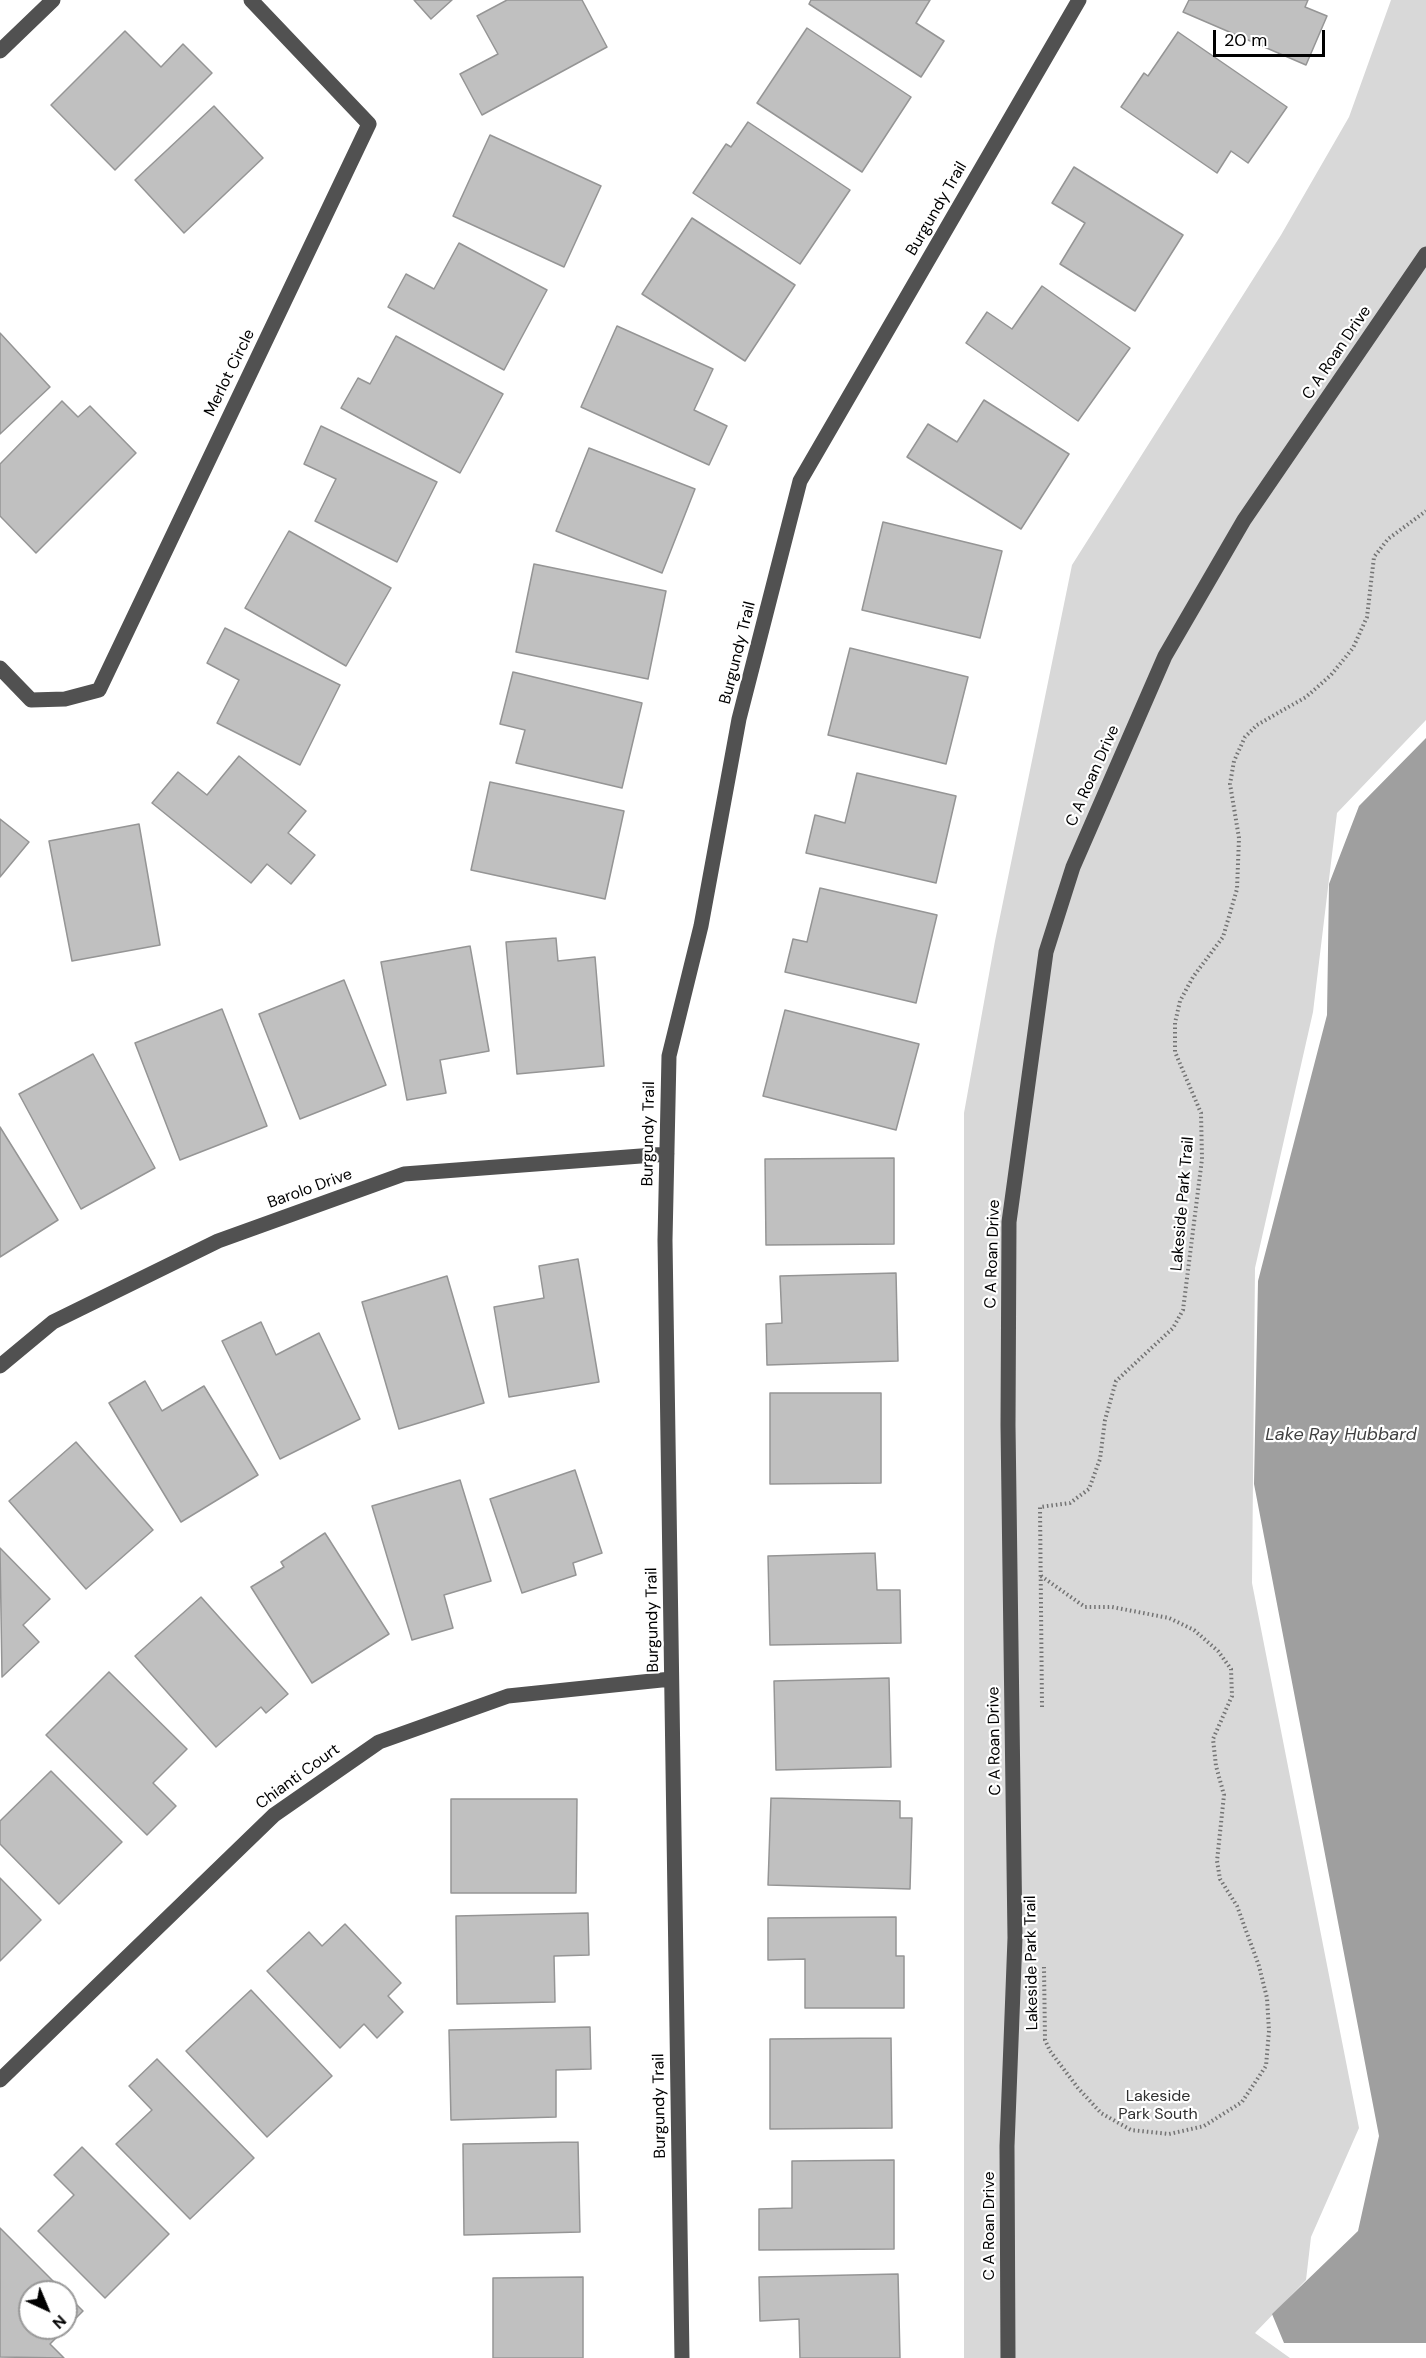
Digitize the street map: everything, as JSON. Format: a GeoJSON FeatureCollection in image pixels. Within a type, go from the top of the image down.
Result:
{"type":"FeatureCollection","features":[{"type":"Feature","properties":{"kind":"street"},"geometry":{"type":"LineString","coordinates":[[0,51],[53,0]]}},
{"type":"Feature","properties":{"kind":"street","name":"Merlot Circle"},"geometry":{"type":"LineString","coordinates":[[0,668],[31,700],[64,699],[99,690],[369,124],[251,0]]}},
{"type":"Feature","properties":{"kind":"street","name":"Burgundy Trail"},"geometry":{"type":"LineString","coordinates":[[682,2358],[665,1240],[669,1056],[700,926],[740,719],[800,481],[1079,0]]}},
{"type":"Feature","properties":{"kind":"street","name":"C A Roan Drive"},"geometry":{"type":"LineString","coordinates":[[1008,2358],[1007,2146],[1015,1938],[1008,1425],[1009,1222],[1046,952],[1073,867],[1165,656],[1244,520],[1426,254]]}},
{"type":"Feature","properties":{"kind":"street","name":"Barolo Drive"},"geometry":{"type":"LineString","coordinates":[[0,1366],[53,1322],[218,1241],[404,1174],[667,1154]]}},
{"type":"Feature","properties":{"kind":"street","name":"Chianti Court"},"geometry":{"type":"LineString","coordinates":[[0,2080],[274,1815],[379,1742],[508,1696],[671,1679]]}},
{"type":"Feature","properties":{"kind":"path","name":"Lakeside Park Trail"},"geometry":{"type":"LineString","coordinates":[[1042,1715],[1040,1507],[1070,1503],[1089,1489],[1100,1459],[1105,1420],[1116,1381],[1173,1328],[1184,1310],[1202,1159],[1201,1113],[1175,1052],[1175,1023],[1180,1001],[1192,977],[1223,937],[1237,889],[1239,838],[1230,784],[1234,760],[1245,737],[1257,725],[1305,697],[1331,675],[1353,648],[1367,617],[1374,557],[1388,539],[1426,511]]}},
{"type":"Feature","properties":{"kind":"path","name":"Lakeside Park Trail"},"geometry":{"type":"LineString","coordinates":[[1041,1576],[1085,1607],[1112,1608],[1151,1614],[1169,1618],[1194,1630],[1218,1651],[1231,1670],[1232,1696],[1213,1739],[1216,1766],[1224,1795],[1217,1861],[1220,1879],[1237,1906],[1259,1966],[1267,1998],[1269,2031],[1266,2066],[1242,2102],[1204,2126],[1169,2134],[1131,2130],[1101,2113],[1078,2088],[1045,2040],[1044,1958]]}},
{"type":"Feature","properties":{"kind":"green space","name":"Lakeside Park South"},"geometry":{"type":"Polygon","coordinates":[[[1391,0],[1426,0],[1426,720],[1337,813],[1313,1012],[1255,1268],[1252,1583],[1359,2128],[1311,2237],[1306,2280],[1255,2333],[1290,2358],[964,2358],[964,1113],[995,941],[1072,565],[1281,235],[1349,117],[1391,0]]]}},
{"type":"Feature","properties":{"kind":"water","name":"Lake Ray Hubbard"},"geometry":{"type":"Polygon","coordinates":[[[1426,738],[1426,2343],[1284,2343],[1272,2314],[1358,2231],[1379,2136],[1254,1484],[1258,1281],[1327,1015],[1329,884],[1359,806],[1426,738]]]}},
{"type":"Feature","properties":{"kind":"building"},"geometry":{"type":"Polygon","coordinates":[[[414,0],[452,0],[431,19],[414,0]]]}},
{"type":"Feature","properties":{"kind":"building"},"geometry":{"type":"Polygon","coordinates":[[[507,0],[582,0],[607,47],[482,115],[460,74],[498,54],[477,16],[507,0]]]}},
{"type":"Feature","properties":{"kind":"building"},"geometry":{"type":"Polygon","coordinates":[[[811,0],[930,0],[916,23],[944,41],[921,77],[809,4],[811,0]]]}},
{"type":"Feature","properties":{"kind":"building"},"geometry":{"type":"Polygon","coordinates":[[[1189,0],[1308,0],[1305,7],[1327,16],[1306,65],[1183,12],[1189,0]]]}},
{"type":"Feature","properties":{"kind":"building"},"geometry":{"type":"Polygon","coordinates":[[[807,28],[911,97],[862,172],[757,103],[807,28]]]}},
{"type":"Feature","properties":{"kind":"building"},"geometry":{"type":"Polygon","coordinates":[[[125,31],[161,67],[183,44],[212,73],[115,170],[51,105],[125,31]]]}},
{"type":"Feature","properties":{"kind":"building"},"geometry":{"type":"Polygon","coordinates":[[[1178,32],[1287,107],[1248,163],[1231,151],[1217,173],[1121,107],[1144,73],[1148,76],[1178,32]]]}},
{"type":"Feature","properties":{"kind":"building"},"geometry":{"type":"Polygon","coordinates":[[[214,106],[263,158],[184,233],[135,180],[214,106]]]}},
{"type":"Feature","properties":{"kind":"building"},"geometry":{"type":"Polygon","coordinates":[[[748,122],[850,190],[800,264],[693,193],[726,144],[731,147],[748,122]]]}},
{"type":"Feature","properties":{"kind":"building"},"geometry":{"type":"Polygon","coordinates":[[[490,135],[601,186],[564,267],[453,216],[490,135]]]}},
{"type":"Feature","properties":{"kind":"building"},"geometry":{"type":"Polygon","coordinates":[[[1074,167],[1183,235],[1135,311],[1060,264],[1085,223],[1052,203],[1074,167]]]}},
{"type":"Feature","properties":{"kind":"building"},"geometry":{"type":"Polygon","coordinates":[[[692,218],[795,285],[745,361],[642,294],[692,218]]]}},
{"type":"Feature","properties":{"kind":"building"},"geometry":{"type":"Polygon","coordinates":[[[459,243],[547,290],[504,370],[388,307],[406,274],[434,289],[459,243]]]}},
{"type":"Feature","properties":{"kind":"building"},"geometry":{"type":"Polygon","coordinates":[[[1042,286],[1130,348],[1078,421],[966,343],[987,312],[1012,329],[1042,286]]]}},
{"type":"Feature","properties":{"kind":"building"},"geometry":{"type":"Polygon","coordinates":[[[617,326],[713,369],[694,410],[727,426],[709,465],[581,407],[617,326]]]}},
{"type":"Feature","properties":{"kind":"building"},"geometry":{"type":"Polygon","coordinates":[[[0,333],[50,387],[0,434],[0,333]]]}},
{"type":"Feature","properties":{"kind":"building"},"geometry":{"type":"Polygon","coordinates":[[[396,336],[503,394],[460,473],[341,408],[358,378],[370,384],[396,336]]]}},
{"type":"Feature","properties":{"kind":"building"},"geometry":{"type":"Polygon","coordinates":[[[984,400],[1069,454],[1021,529],[907,457],[928,424],[957,442],[984,400]]]}},
{"type":"Feature","properties":{"kind":"building"},"geometry":{"type":"Polygon","coordinates":[[[62,401],[78,417],[90,406],[136,453],[36,553],[0,516],[0,464],[62,401]]]}},
{"type":"Feature","properties":{"kind":"building"},"geometry":{"type":"Polygon","coordinates":[[[321,426],[437,482],[397,562],[315,521],[336,479],[304,464],[321,426]]]}},
{"type":"Feature","properties":{"kind":"building"},"geometry":{"type":"Polygon","coordinates":[[[589,448],[695,489],[662,573],[556,531],[589,448]]]}},
{"type":"Feature","properties":{"kind":"building"},"geometry":{"type":"Polygon","coordinates":[[[883,522],[1002,551],[980,638],[862,610],[883,522]]]}},
{"type":"Feature","properties":{"kind":"building"},"geometry":{"type":"Polygon","coordinates":[[[289,531],[391,588],[346,666],[245,608],[289,531]]]}},
{"type":"Feature","properties":{"kind":"building"},"geometry":{"type":"Polygon","coordinates":[[[534,564],[666,591],[648,679],[516,652],[534,564]]]}},
{"type":"Feature","properties":{"kind":"building"},"geometry":{"type":"Polygon","coordinates":[[[225,628],[340,685],[300,765],[217,723],[239,680],[207,663],[225,628]]]}},
{"type":"Feature","properties":{"kind":"building"},"geometry":{"type":"Polygon","coordinates":[[[850,648],[968,677],[946,764],[828,735],[850,648]]]}},
{"type":"Feature","properties":{"kind":"building"},"geometry":{"type":"Polygon","coordinates":[[[513,672],[642,703],[622,788],[516,763],[525,730],[500,724],[513,672]]]}},
{"type":"Feature","properties":{"kind":"building"},"geometry":{"type":"Polygon","coordinates":[[[239,756],[306,811],[288,833],[315,855],[291,884],[267,864],[251,883],[152,803],[178,772],[207,795],[239,756]]]}},
{"type":"Feature","properties":{"kind":"building"},"geometry":{"type":"Polygon","coordinates":[[[857,773],[956,796],[936,883],[806,853],[815,815],[845,823],[857,773]]]}},
{"type":"Feature","properties":{"kind":"building"},"geometry":{"type":"Polygon","coordinates":[[[490,782],[624,811],[605,899],[471,870],[490,782]]]}},
{"type":"Feature","properties":{"kind":"building"},"geometry":{"type":"Polygon","coordinates":[[[0,819],[29,842],[0,877],[0,819]]]}},
{"type":"Feature","properties":{"kind":"building"},"geometry":{"type":"Polygon","coordinates":[[[139,824],[160,945],[72,961],[49,841],[139,824]]]}},
{"type":"Feature","properties":{"kind":"building"},"geometry":{"type":"Polygon","coordinates":[[[820,888],[937,915],[916,1003],[785,972],[793,939],[807,942],[820,888]]]}},
{"type":"Feature","properties":{"kind":"building"},"geometry":{"type":"Polygon","coordinates":[[[556,938],[558,961],[595,957],[604,1066],[517,1074],[506,942],[556,938]]]}},
{"type":"Feature","properties":{"kind":"building"},"geometry":{"type":"Polygon","coordinates":[[[470,946],[489,1051],[440,1060],[446,1093],[407,1100],[381,962],[470,946]]]}},
{"type":"Feature","properties":{"kind":"building"},"geometry":{"type":"Polygon","coordinates":[[[344,980],[386,1085],[300,1119],[259,1014],[344,980]]]}},
{"type":"Feature","properties":{"kind":"building"},"geometry":{"type":"Polygon","coordinates":[[[222,1009],[267,1126],[180,1160],[135,1043],[222,1009]]]}},
{"type":"Feature","properties":{"kind":"building"},"geometry":{"type":"Polygon","coordinates":[[[785,1010],[919,1044],[896,1130],[763,1096],[785,1010]]]}},
{"type":"Feature","properties":{"kind":"building"},"geometry":{"type":"Polygon","coordinates":[[[93,1054],[155,1168],[81,1209],[19,1094],[93,1054]]]}},
{"type":"Feature","properties":{"kind":"building"},"geometry":{"type":"Polygon","coordinates":[[[0,1127],[58,1220],[0,1257],[0,1127]]]}},
{"type":"Feature","properties":{"kind":"building"},"geometry":{"type":"Polygon","coordinates":[[[894,1158],[894,1244],[766,1245],[765,1159],[894,1158]]]}},
{"type":"Feature","properties":{"kind":"building"},"geometry":{"type":"Polygon","coordinates":[[[578,1259],[599,1382],[509,1397],[494,1307],[544,1298],[539,1266],[578,1259]]]}},
{"type":"Feature","properties":{"kind":"building"},"geometry":{"type":"Polygon","coordinates":[[[896,1273],[898,1361],[767,1365],[766,1324],[782,1323],[780,1276],[896,1273]]]}},
{"type":"Feature","properties":{"kind":"building"},"geometry":{"type":"Polygon","coordinates":[[[447,1276],[484,1403],[399,1429],[362,1302],[447,1276]]]}},
{"type":"Feature","properties":{"kind":"building"},"geometry":{"type":"Polygon","coordinates":[[[261,1322],[276,1355],[319,1333],[360,1419],[280,1459],[222,1341],[261,1322]]]}},
{"type":"Feature","properties":{"kind":"building"},"geometry":{"type":"Polygon","coordinates":[[[145,1381],[162,1411],[204,1386],[258,1475],[181,1522],[109,1403],[145,1381]]]}},
{"type":"Feature","properties":{"kind":"building"},"geometry":{"type":"Polygon","coordinates":[[[770,1393],[881,1393],[881,1483],[770,1484],[770,1393]]]}},
{"type":"Feature","properties":{"kind":"building"},"geometry":{"type":"Polygon","coordinates":[[[76,1442],[153,1530],[86,1589],[9,1501],[76,1442]]]}},
{"type":"Feature","properties":{"kind":"building"},"geometry":{"type":"Polygon","coordinates":[[[575,1470],[602,1553],[573,1563],[576,1575],[522,1593],[490,1499],[575,1470]]]}},
{"type":"Feature","properties":{"kind":"building"},"geometry":{"type":"Polygon","coordinates":[[[460,1480],[491,1581],[444,1595],[453,1628],[412,1640],[372,1506],[460,1480]]]}},
{"type":"Feature","properties":{"kind":"building"},"geometry":{"type":"Polygon","coordinates":[[[325,1533],[389,1634],[312,1683],[251,1587],[284,1567],[281,1562],[325,1533]]]}},
{"type":"Feature","properties":{"kind":"building"},"geometry":{"type":"Polygon","coordinates":[[[0,1548],[50,1599],[23,1625],[39,1642],[2,1677],[0,1548]]]}},
{"type":"Feature","properties":{"kind":"building"},"geometry":{"type":"Polygon","coordinates":[[[875,1553],[877,1590],[900,1590],[901,1643],[770,1645],[768,1556],[875,1553]]]}},
{"type":"Feature","properties":{"kind":"building"},"geometry":{"type":"Polygon","coordinates":[[[201,1597],[288,1694],[266,1713],[261,1707],[216,1747],[135,1656],[201,1597]]]}},
{"type":"Feature","properties":{"kind":"building"},"geometry":{"type":"Polygon","coordinates":[[[109,1672],[187,1749],[153,1783],[176,1806],[147,1835],[46,1735],[109,1672]]]}},
{"type":"Feature","properties":{"kind":"building"},"geometry":{"type":"Polygon","coordinates":[[[889,1678],[891,1767],[776,1770],[774,1681],[889,1678]]]}},
{"type":"Feature","properties":{"kind":"building"},"geometry":{"type":"Polygon","coordinates":[[[51,1771],[122,1842],[59,1904],[0,1844],[0,1821],[51,1771]]]}},
{"type":"Feature","properties":{"kind":"building"},"geometry":{"type":"Polygon","coordinates":[[[771,1798],[900,1801],[900,1818],[912,1818],[910,1889],[768,1885],[771,1798]]]}},
{"type":"Feature","properties":{"kind":"building"},"geometry":{"type":"Polygon","coordinates":[[[451,1799],[577,1799],[576,1893],[451,1893],[451,1799]]]}},
{"type":"Feature","properties":{"kind":"building"},"geometry":{"type":"Polygon","coordinates":[[[0,1878],[41,1920],[0,1961],[0,1878]]]}},
{"type":"Feature","properties":{"kind":"building"},"geometry":{"type":"Polygon","coordinates":[[[588,1913],[589,1955],[554,1956],[555,2002],[457,2004],[456,1916],[588,1913]]]}},
{"type":"Feature","properties":{"kind":"building"},"geometry":{"type":"Polygon","coordinates":[[[896,1917],[896,1956],[904,1956],[904,2008],[805,2008],[805,1959],[768,1960],[768,1918],[896,1917]]]}},
{"type":"Feature","properties":{"kind":"building"},"geometry":{"type":"Polygon","coordinates":[[[345,1924],[401,1983],[388,1996],[403,2012],[377,2038],[364,2024],[340,2048],[267,1971],[309,1932],[322,1946],[345,1924]]]}},
{"type":"Feature","properties":{"kind":"building"},"geometry":{"type":"Polygon","coordinates":[[[251,1990],[332,2076],[267,2137],[186,2051],[251,1990]]]}},
{"type":"Feature","properties":{"kind":"building"},"geometry":{"type":"Polygon","coordinates":[[[590,2027],[591,2069],[556,2070],[556,2117],[451,2120],[449,2030],[590,2027]]]}},
{"type":"Feature","properties":{"kind":"building"},"geometry":{"type":"Polygon","coordinates":[[[891,2038],[892,2128],[770,2129],[770,2039],[891,2038]]]}},
{"type":"Feature","properties":{"kind":"building"},"geometry":{"type":"Polygon","coordinates":[[[157,2059],[254,2158],[190,2219],[116,2144],[152,2110],[129,2086],[157,2059]]]}},
{"type":"Feature","properties":{"kind":"building"},"geometry":{"type":"Polygon","coordinates":[[[578,2142],[580,2232],[464,2235],[463,2144],[578,2142]]]}},
{"type":"Feature","properties":{"kind":"building"},"geometry":{"type":"Polygon","coordinates":[[[82,2147],[169,2234],[105,2298],[38,2231],[74,2195],[54,2175],[82,2147]]]}},
{"type":"Feature","properties":{"kind":"building"},"geometry":{"type":"Polygon","coordinates":[[[894,2160],[894,2249],[759,2250],[759,2209],[792,2208],[792,2161],[894,2160]]]}},
{"type":"Feature","properties":{"kind":"building"},"geometry":{"type":"Polygon","coordinates":[[[0,2228],[52,2280],[18,2280],[18,2340],[54,2340],[50,2344],[64,2358],[0,2357],[0,2228]]]}},
{"type":"Feature","properties":{"kind":"building"},"geometry":{"type":"Polygon","coordinates":[[[898,2274],[900,2358],[800,2358],[799,2319],[760,2321],[759,2277],[898,2274]]]}},
{"type":"Feature","properties":{"kind":"building"},"geometry":{"type":"Polygon","coordinates":[[[583,2277],[583,2358],[493,2358],[493,2278],[583,2277]]]}},
{"type":"Feature","properties":{"kind":"building"},"geometry":{"type":"Polygon","coordinates":[[[78,2306],[83,2311],[78,2316],[78,2306]]]}}]}
